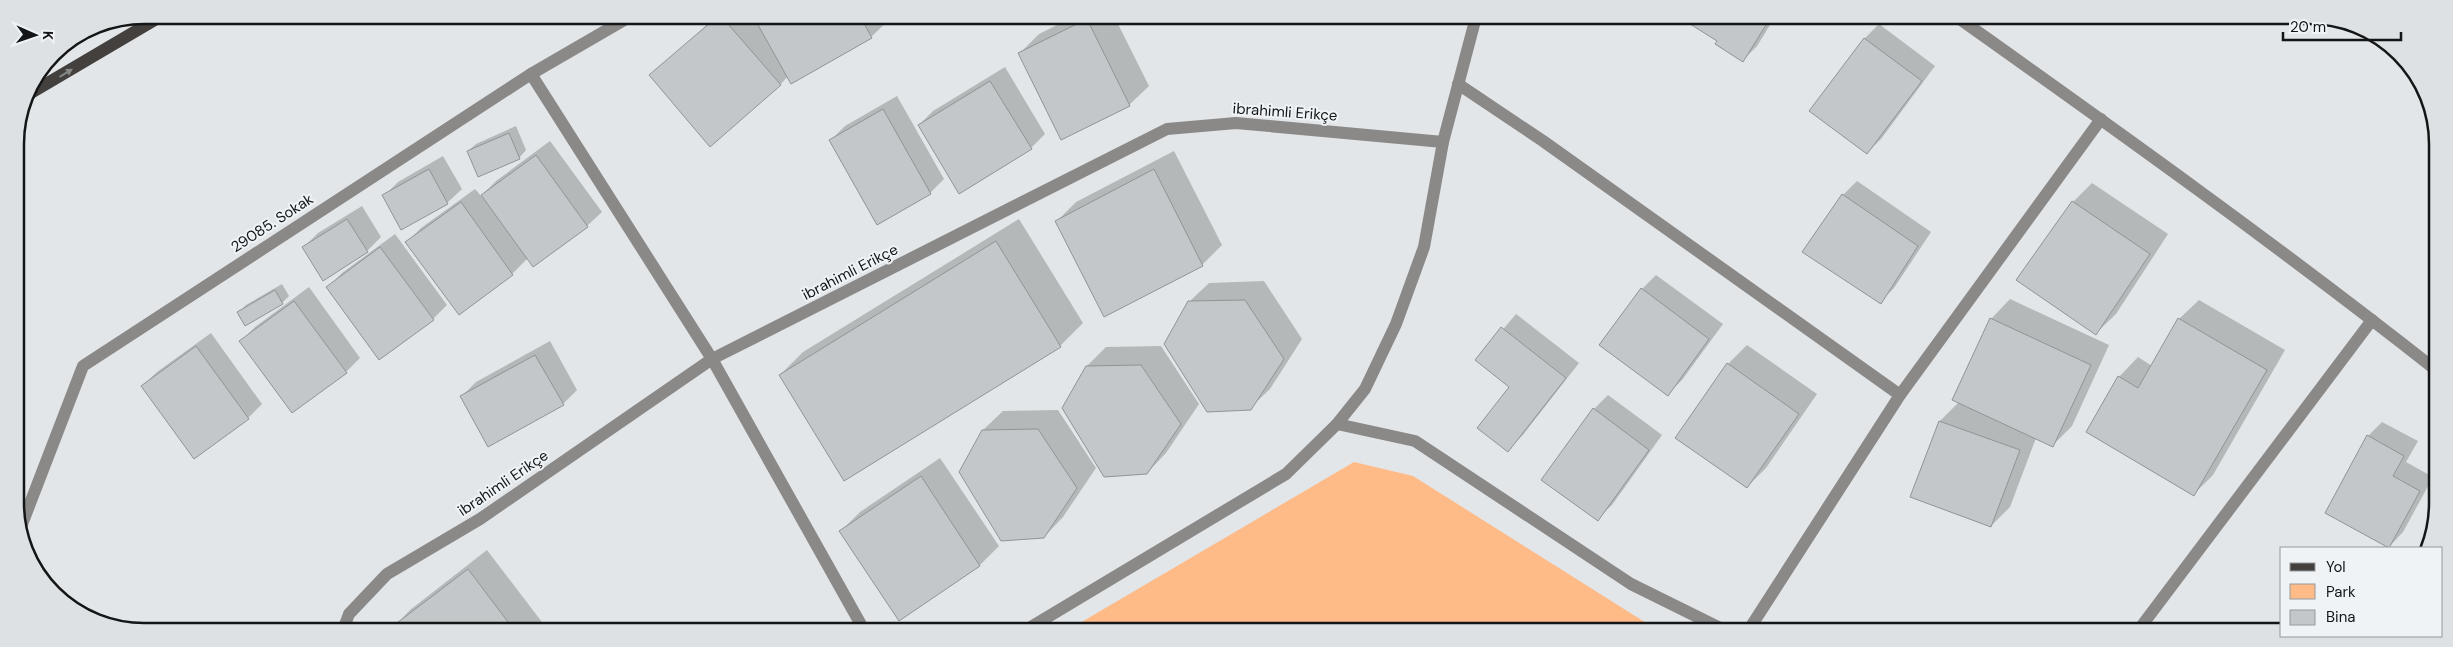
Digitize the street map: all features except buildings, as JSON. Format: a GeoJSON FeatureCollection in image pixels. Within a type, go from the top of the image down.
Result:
{"type":"FeatureCollection","features":[{"type":"Feature","properties":{"kind":"main road"},"geometry":{"type":"LineString","coordinates":[[37,89],[149,24]]}},
{"type":"Feature","properties":{"kind":"street","name":"29085. Sokak"},"geometry":{"type":"LineString","coordinates":[[25,517],[82,366],[531,74],[617,24]]}},
{"type":"Feature","properties":{"kind":"street"},"geometry":{"type":"LineString","coordinates":[[1038,623],[1286,474],[1337,424],[1366,390],[1396,324],[1424,247],[1443,142],[1474,24]]}},
{"type":"Feature","properties":{"kind":"street"},"geometry":{"type":"LineString","coordinates":[[1967,24],[2101,120],[2372,320],[2429,365]]}},
{"type":"Feature","properties":{"kind":"street"},"geometry":{"type":"LineString","coordinates":[[531,74],[712,359],[860,623]]}},
{"type":"Feature","properties":{"kind":"street"},"geometry":{"type":"LineString","coordinates":[[1458,84],[1900,394]]}},
{"type":"Feature","properties":{"kind":"street"},"geometry":{"type":"LineString","coordinates":[[1753,623],[1900,394],[2101,120]]}},
{"type":"Feature","properties":{"kind":"street","name":"ibrahimli Erikçe"},"geometry":{"type":"LineString","coordinates":[[346,623],[349,614],[387,574],[480,519],[712,359],[1167,129],[1236,123],[1443,142]]}},
{"type":"Feature","properties":{"kind":"street"},"geometry":{"type":"LineString","coordinates":[[2144,623],[2372,320]]}},
{"type":"Feature","properties":{"kind":"street"},"geometry":{"type":"LineString","coordinates":[[1337,424],[1416,441],[1631,584],[1710,623]]}},
{"type":"Feature","properties":{"kind":"green space"},"geometry":{"type":"Polygon","coordinates":[[[1354,462],[1413,476],[1646,623],[1080,623],[1354,462]]]}}]}
